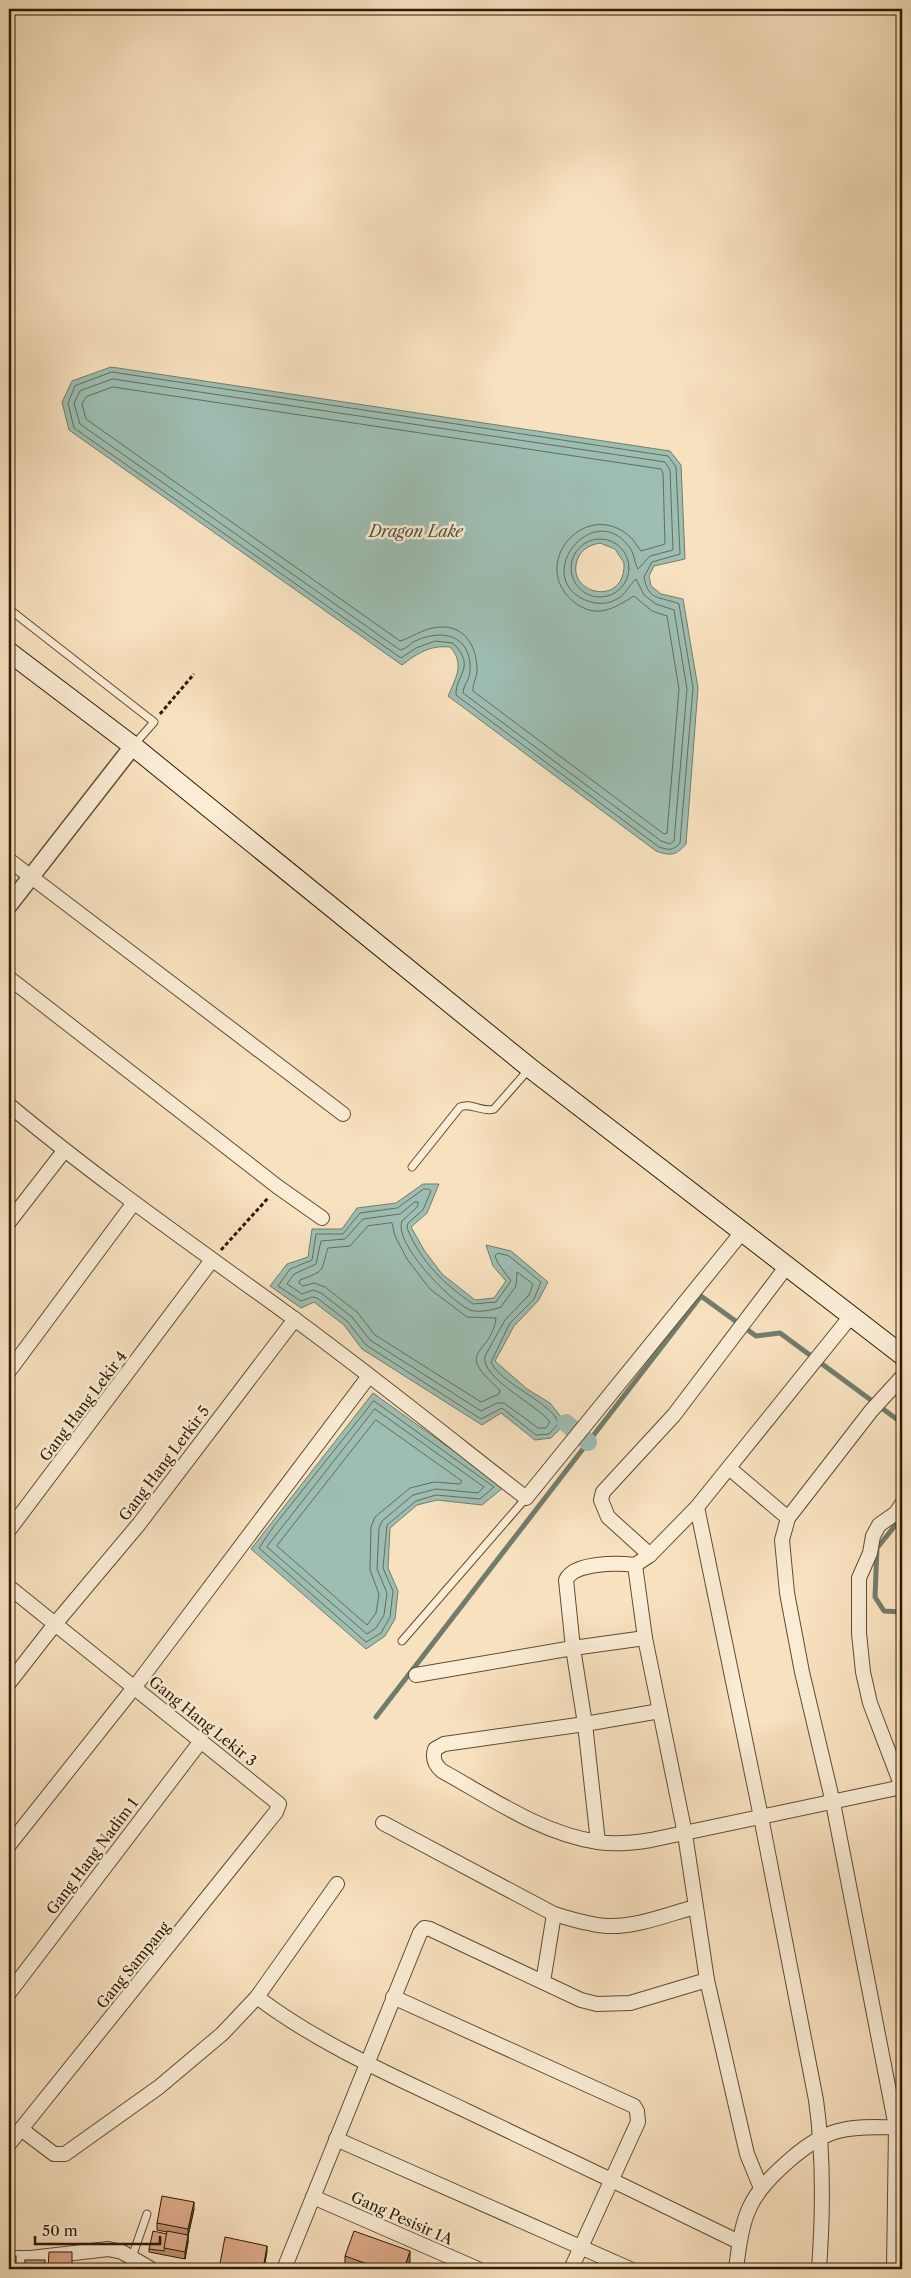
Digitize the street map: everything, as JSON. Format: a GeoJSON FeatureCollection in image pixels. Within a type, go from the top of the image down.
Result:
{"type":"FeatureCollection","features":[{"type":"Feature","properties":{"kind":"main road"},"geometry":{"type":"LineString","coordinates":[[9,652],[133,746],[530,1068],[902,1355]]}},
{"type":"Feature","properties":{"kind":"street"},"geometry":{"type":"LineString","coordinates":[[9,905],[133,746]]}},
{"type":"Feature","properties":{"kind":"street"},"geometry":{"type":"LineString","coordinates":[[9,860],[30,878],[343,1114]]}},
{"type":"Feature","properties":{"kind":"street"},"geometry":{"type":"LineString","coordinates":[[9,978],[278,1187],[322,1218]]}},
{"type":"Feature","properties":{"kind":"street"},"geometry":{"type":"LineString","coordinates":[[9,1106],[133,1204],[294,1319],[526,1498],[743,1231]]}},
{"type":"Feature","properties":{"kind":"street"},"geometry":{"type":"LineString","coordinates":[[9,1222],[64,1151]]}},
{"type":"Feature","properties":{"kind":"street"},"geometry":{"type":"LineString","coordinates":[[9,1371],[133,1204]]}},
{"type":"Feature","properties":{"kind":"street","name":"Gang Hang Lekir 4"},"geometry":{"type":"LineString","coordinates":[[9,1530],[212,1260]]}},
{"type":"Feature","properties":{"kind":"street"},"geometry":{"type":"LineString","coordinates":[[650,1555],[608,1517],[601,1500],[603,1492],[674,1415],[787,1266]]}},
{"type":"Feature","properties":{"kind":"street"},"geometry":{"type":"LineString","coordinates":[[598,1842],[566,1580],[569,1574],[576,1570],[613,1563],[635,1565],[650,1555],[697,1507],[811,1363],[851,1316]]}},
{"type":"Feature","properties":{"kind":"street","name":"Gang Hang Lerkir 5"},"geometry":{"type":"LineString","coordinates":[[9,1683],[55,1624],[139,1524],[294,1319]]}},
{"type":"Feature","properties":{"kind":"street"},"geometry":{"type":"LineString","coordinates":[[9,1845],[135,1687],[369,1376]]}},
{"type":"Feature","properties":{"kind":"street"},"geometry":{"type":"LineString","coordinates":[[894,2269],[899,2127],[833,1803],[787,1593],[782,1540],[788,1518],[871,1411],[902,1377]]}},
{"type":"Feature","properties":{"kind":"street"},"geometry":{"type":"LineString","coordinates":[[729,1468],[788,1518]]}},
{"type":"Feature","properties":{"kind":"street"},"geometry":{"type":"LineString","coordinates":[[697,1507],[761,1817],[821,2137],[821,2243],[819,2269]]}},
{"type":"Feature","properties":{"kind":"street"},"geometry":{"type":"LineString","coordinates":[[660,1711],[585,1724],[444,1744],[435,1749],[434,1760],[442,1771],[534,1821],[562,1834],[598,1842],[627,1844],[685,1834],[902,1787],[870,1703],[859,1632],[859,1578],[870,1553],[873,1536],[879,1525],[900,1512]]}},
{"type":"Feature","properties":{"kind":"street"},"geometry":{"type":"LineString","coordinates":[[635,1565],[645,1638],[685,1834],[707,1980],[747,2154],[761,2188]]}},
{"type":"Feature","properties":{"kind":"street","name":"Gang Hang Lekir 3"},"geometry":{"type":"LineString","coordinates":[[9,1587],[106,1663],[279,1804]]}},
{"type":"Feature","properties":{"kind":"street"},"geometry":{"type":"LineString","coordinates":[[416,1675],[573,1648],[645,1638]]}},
{"type":"Feature","properties":{"kind":"street","name":"Gang Hang Nadim 1"},"geometry":{"type":"LineString","coordinates":[[9,1993],[202,1741]]}},
{"type":"Feature","properties":{"kind":"street","name":"Gang Sampang"},"geometry":{"type":"LineString","coordinates":[[9,2144],[276,1812],[279,1804]]}},
{"type":"Feature","properties":{"kind":"street"},"geometry":{"type":"LineString","coordinates":[[383,1823],[554,1914],[576,1921],[606,1926],[635,1924],[695,1907]]}},
{"type":"Feature","properties":{"kind":"street"},"geometry":{"type":"LineString","coordinates":[[21,2129],[54,2154],[65,2154],[159,2086],[222,2034],[257,1997],[337,1884]]}},
{"type":"Feature","properties":{"kind":"street"},"geometry":{"type":"LineString","coordinates":[[543,1982],[554,1914]]}},
{"type":"Feature","properties":{"kind":"street"},"geometry":{"type":"LineString","coordinates":[[284,2269],[366,2062],[420,1933],[424,1928],[430,1929],[581,2000],[597,2004],[630,2003],[707,1980]]}},
{"type":"Feature","properties":{"kind":"street"},"geometry":{"type":"LineString","coordinates":[[257,1997],[282,2016],[366,2062],[739,2242]]}},
{"type":"Feature","properties":{"kind":"street"},"geometry":{"type":"LineString","coordinates":[[393,1997],[634,2106],[637,2111],[638,2122],[571,2269]]}},
{"type":"Feature","properties":{"kind":"street"},"geometry":{"type":"LineString","coordinates":[[736,2269],[739,2242],[750,2204],[761,2188],[808,2145],[821,2137],[849,2128],[899,2127]]}},
{"type":"Feature","properties":{"kind":"street"},"geometry":{"type":"LineString","coordinates":[[336,2139],[580,2246],[615,2266],[630,2269]]}},
{"type":"Feature","properties":{"kind":"street","name":"Gang Pesisir 1A"},"geometry":{"type":"LineString","coordinates":[[314,2197],[478,2269]]}},
{"type":"Feature","properties":{"kind":"street"},"geometry":{"type":"LineString","coordinates":[[9,2258],[32,2258],[108,2249],[122,2252],[151,2269]]}},
{"type":"Feature","properties":{"kind":"lane"},"geometry":{"type":"LineString","coordinates":[[9,609],[154,722],[133,746]]}},
{"type":"Feature","properties":{"kind":"lane"},"geometry":{"type":"LineString","coordinates":[[412,1167],[460,1107],[468,1106],[490,1110],[494,1108],[530,1068]]}},
{"type":"Feature","properties":{"kind":"lane"},"geometry":{"type":"LineString","coordinates":[[402,1640],[526,1498]]}},
{"type":"Feature","properties":{"kind":"lane"},"geometry":{"type":"LineString","coordinates":[[132,2257],[147,2214]]}},
{"type":"Feature","properties":{"kind":"path"},"geometry":{"type":"LineString","coordinates":[[154,722],[194,674]]}},
{"type":"Feature","properties":{"kind":"path"},"geometry":{"type":"LineString","coordinates":[[212,1260],[278,1187]]}},
{"type":"Feature","properties":{"kind":"water","name":"Dragon Lake"},"geometry":{"type":"Polygon","coordinates":[[[111,367],[670,451],[681,465],[685,559],[654,566],[649,576],[651,586],[661,594],[683,599],[698,688],[686,844],[679,851],[672,854],[656,851],[448,696],[458,671],[455,653],[450,647],[436,647],[424,651],[402,665],[69,430],[62,402],[72,381],[111,367]],[[600,543],[582,552],[578,558],[576,570],[579,580],[586,588],[606,591],[616,587],[622,577],[624,563],[615,549],[600,543]]]}},
{"type":"Feature","properties":{"kind":"water"},"geometry":{"type":"Polygon","coordinates":[[[423,1184],[439,1184],[427,1213],[411,1227],[424,1250],[442,1274],[475,1300],[494,1298],[506,1281],[493,1266],[486,1245],[511,1251],[548,1282],[538,1301],[514,1326],[495,1361],[527,1389],[550,1403],[566,1423],[551,1438],[535,1440],[501,1413],[482,1425],[362,1349],[344,1325],[314,1302],[301,1308],[270,1286],[287,1264],[308,1257],[312,1229],[342,1229],[357,1208],[396,1203],[423,1184]]]}},
{"type":"Feature","properties":{"kind":"water"},"geometry":{"type":"Polygon","coordinates":[[[373,1393],[504,1487],[482,1505],[437,1500],[417,1505],[390,1528],[388,1568],[398,1591],[395,1619],[385,1636],[366,1649],[251,1549],[373,1393]]]}},
{"type":"Feature","properties":{"kind":"building"},"geometry":{"type":"Polygon","coordinates":[[[162,2196],[194,2202],[188,2229],[157,2223],[162,2196]]]}},
{"type":"Feature","properties":{"kind":"building"},"geometry":{"type":"Polygon","coordinates":[[[153,2231],[167,2234],[164,2251],[149,2249],[153,2231]]]}},
{"type":"Feature","properties":{"kind":"building"},"geometry":{"type":"Polygon","coordinates":[[[167,2231],[188,2235],[185,2252],[164,2248],[167,2231]]]}},
{"type":"Feature","properties":{"kind":"building"},"geometry":{"type":"Polygon","coordinates":[[[354,2231],[410,2251],[404,2269],[381,2269],[345,2256],[354,2231]]]}},
{"type":"Feature","properties":{"kind":"building"},"geometry":{"type":"Polygon","coordinates":[[[225,2237],[267,2246],[263,2269],[219,2269],[225,2237]]]}},
{"type":"Feature","properties":{"kind":"building"},"geometry":{"type":"Polygon","coordinates":[[[49,2252],[72,2252],[72,2269],[48,2269],[49,2252]]]}},
{"type":"Feature","properties":{"kind":"building"},"geometry":{"type":"Polygon","coordinates":[[[9,2256],[16,2256],[16,2269],[9,2269],[9,2256]]]}},
{"type":"Feature","properties":{"kind":"building"},"geometry":{"type":"Polygon","coordinates":[[[25,2260],[45,2260],[45,2269],[25,2269],[25,2260]]]}},
{"type":"Feature","properties":{"kind":"building"},"geometry":{"type":"Polygon","coordinates":[[[427,2263],[447,2269],[425,2269],[427,2263]]]}},
{"type":"Feature","properties":{"kind":"waterway"},"geometry":{"type":"LineString","coordinates":[[376,1717],[701,1296],[756,1336],[780,1333],[902,1423]]}},
{"type":"Feature","properties":{"kind":"waterway"},"geometry":{"type":"LineString","coordinates":[[566,1423],[588,1442]]}},
{"type":"Feature","properties":{"kind":"waterway"},"geometry":{"type":"LineString","coordinates":[[902,1517],[877,1548],[875,1597],[884,1611],[902,1612]]}}]}
